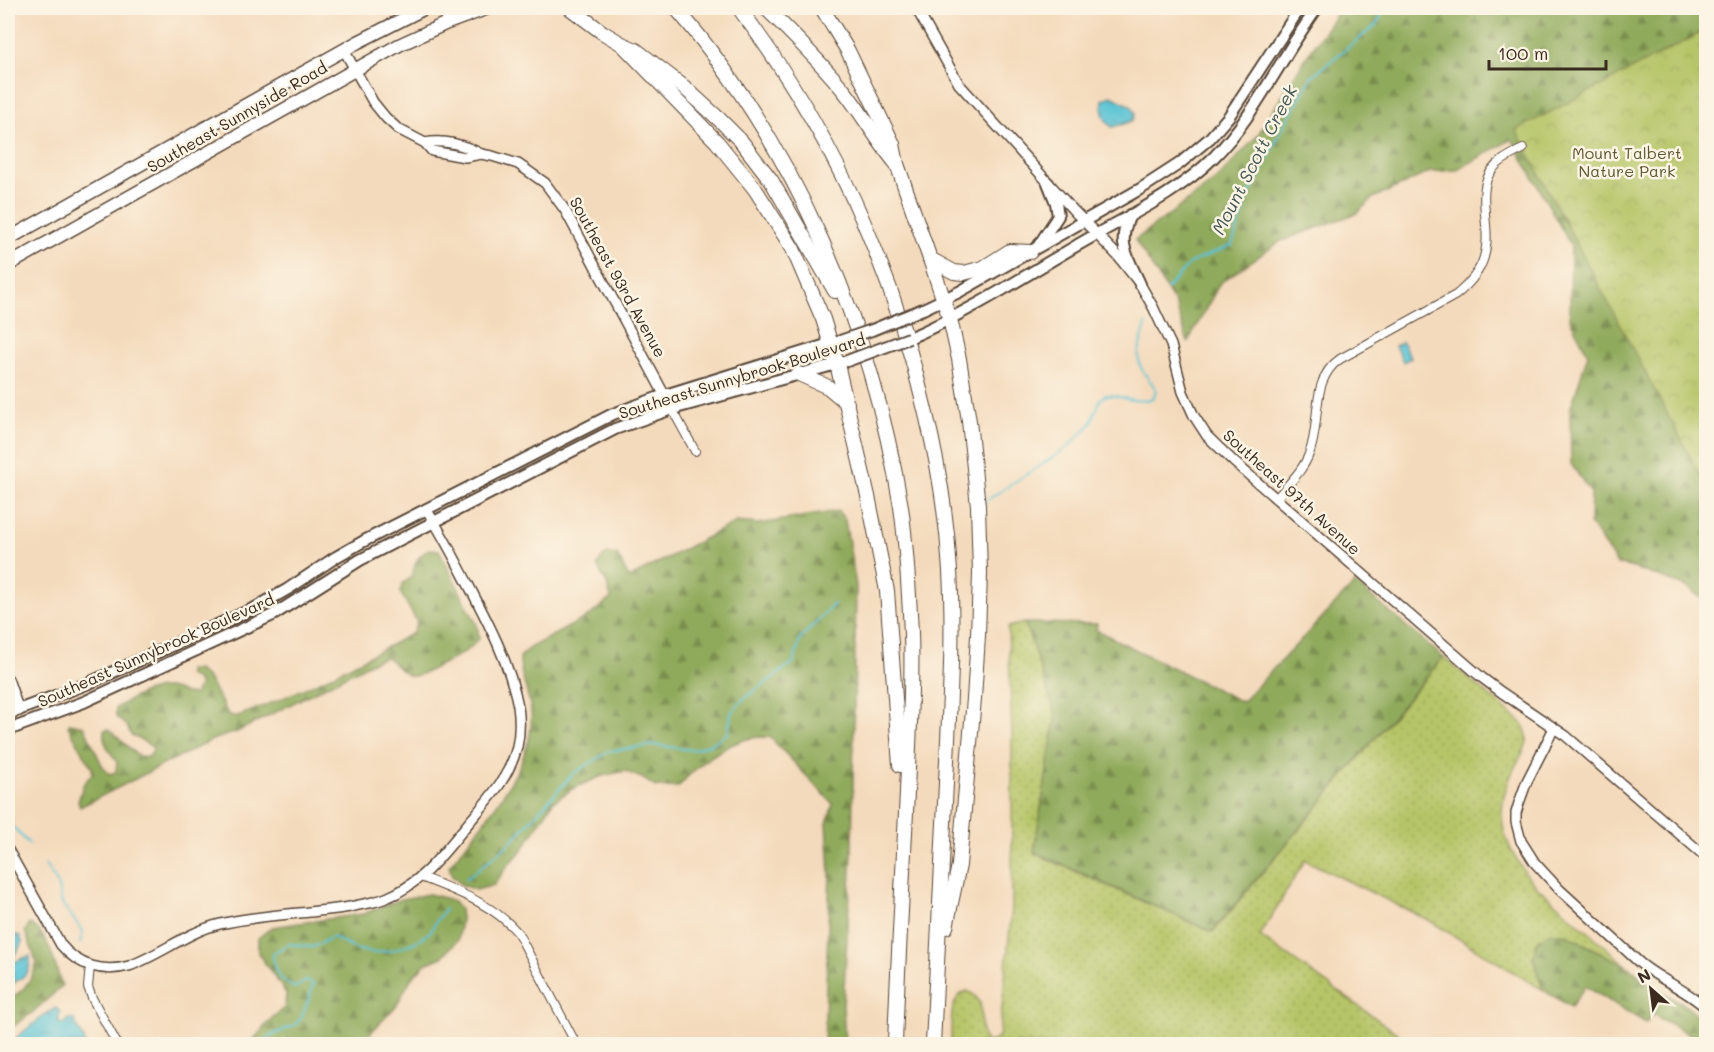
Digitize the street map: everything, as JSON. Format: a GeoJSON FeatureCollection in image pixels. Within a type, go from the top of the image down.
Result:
{"type":"FeatureCollection","features":[{"type":"Feature","properties":{"kind":"highway"},"geometry":{"type":"LineString","coordinates":[[570,8],[602,32],[636,50],[691,93],[745,147],[771,180],[856,326]]}},
{"type":"Feature","properties":{"kind":"highway"},"geometry":{"type":"LineString","coordinates":[[676,8],[748,105],[785,167],[820,238],[856,326],[877,395],[891,455],[901,509],[911,636],[911,698],[895,1044]]}},
{"type":"Feature","properties":{"kind":"highway"},"geometry":{"type":"LineString","coordinates":[[739,8],[784,70],[813,117],[861,212],[896,302],[932,440],[950,571],[951,623],[933,1044]]}},
{"type":"Feature","properties":{"kind":"highway"},"geometry":{"type":"LineString","coordinates":[[766,8],[844,90],[883,148],[897,164]]}},
{"type":"Feature","properties":{"kind":"highway"},"geometry":{"type":"LineString","coordinates":[[822,8],[848,51],[892,144],[950,319],[969,421],[978,506],[980,573],[978,636],[959,865],[937,973]]}},
{"type":"Feature","properties":{"kind":"highway"},"geometry":{"type":"LineString","coordinates":[[622,44],[717,142],[755,189],[793,249],[836,343],[842,362],[847,403],[887,591],[905,829]]}},
{"type":"Feature","properties":{"kind":"highway"},"geometry":{"type":"LineString","coordinates":[[930,259],[954,273],[964,273],[983,268],[1010,251],[1034,250]]}},
{"type":"Feature","properties":{"kind":"highway"},"geometry":{"type":"LineString","coordinates":[[799,374],[828,387],[847,403]]}},
{"type":"Feature","properties":{"kind":"main road","name":"Southeast Sunnyside Road"},"geometry":{"type":"LineString","coordinates":[[8,239],[398,20],[425,8]]}},
{"type":"Feature","properties":{"kind":"main road","name":"Southeast Sunnyside Road"},"geometry":{"type":"LineString","coordinates":[[8,265],[399,45],[447,23],[488,8]]}},
{"type":"Feature","properties":{"kind":"main road","name":"Southeast Sunnybrook Boulevard"},"geometry":{"type":"LineString","coordinates":[[13,712],[89,683],[264,603],[352,548],[613,414],[665,395],[872,330],[944,299],[1034,250],[1164,175],[1210,138],[1237,105],[1300,8]]}},
{"type":"Feature","properties":{"kind":"main road"},"geometry":{"type":"LineString","coordinates":[[1274,75],[1276,59],[1307,8]]}},
{"type":"Feature","properties":{"kind":"main road","name":"Southeast Sunnybrook Boulevard"},"geometry":{"type":"LineString","coordinates":[[8,730],[84,702],[261,621],[286,608],[360,560],[615,429],[672,409],[886,348],[968,310],[1176,188],[1213,158],[1240,127],[1317,8]]}},
{"type":"Feature","properties":{"kind":"main road"},"geometry":{"type":"LineString","coordinates":[[1034,250],[1058,216],[1056,203],[1048,183]]}},
{"type":"Feature","properties":{"kind":"main road"},"geometry":{"type":"LineString","coordinates":[[1130,215],[1123,241],[1140,284]]}},
{"type":"Feature","properties":{"kind":"main road"},"geometry":{"type":"LineString","coordinates":[[552,461],[551,457],[554,452],[570,441],[574,433]]}},
{"type":"Feature","properties":{"kind":"street","name":"Southeast 97th Avenue"},"geometry":{"type":"LineString","coordinates":[[916,8],[959,84],[1048,183],[1117,255],[1140,284],[1161,322],[1172,350],[1183,392],[1198,423],[1222,452],[1481,677],[1554,728],[1707,857]]}},
{"type":"Feature","properties":{"kind":"street","name":"Southeast 93rd Avenue"},"geometry":{"type":"LineString","coordinates":[[344,51],[372,102],[405,134],[425,143],[435,141],[467,146],[481,154],[502,158],[525,168],[544,183],[565,210],[695,451]]}},
{"type":"Feature","properties":{"kind":"street"},"geometry":{"type":"LineString","coordinates":[[1276,498],[1309,455],[1314,441],[1321,384],[1331,366],[1456,295],[1472,280],[1484,258],[1486,247],[1484,184],[1495,165],[1522,149]]}},
{"type":"Feature","properties":{"kind":"street"},"geometry":{"type":"LineString","coordinates":[[8,850],[61,945],[73,957],[90,966],[111,969],[129,966],[208,928],[222,924],[372,903],[404,889],[421,877],[498,787],[513,760],[520,723],[515,695],[505,663],[484,614],[426,509]]}},
{"type":"Feature","properties":{"kind":"street"},"geometry":{"type":"LineString","coordinates":[[8,679],[13,712]]}},
{"type":"Feature","properties":{"kind":"street"},"geometry":{"type":"LineString","coordinates":[[1554,728],[1527,781],[1516,813],[1518,832],[1527,853],[1559,889],[1641,964],[1707,1008]]}},
{"type":"Feature","properties":{"kind":"street"},"geometry":{"type":"LineString","coordinates":[[421,877],[485,905],[507,921],[518,933],[576,1044]]}},
{"type":"Feature","properties":{"kind":"street"},"geometry":{"type":"LineString","coordinates":[[90,966],[88,987],[117,1044]]}},
{"type":"Feature","properties":{"kind":"green space"},"geometry":{"type":"Polygon","coordinates":[[[1341,8],[1706,8],[1706,602],[1687,587],[1617,564],[1590,524],[1591,493],[1571,464],[1570,410],[1588,354],[1570,319],[1571,246],[1512,139],[1457,170],[1430,172],[1373,198],[1357,213],[1281,241],[1220,283],[1188,342],[1174,301],[1135,240],[1217,179],[1257,136],[1309,53],[1341,8]]]}},
{"type":"Feature","properties":{"kind":"green space","name":"Mount Talbert Nature Park"},"geometry":{"type":"Polygon","coordinates":[[[1706,30],[1706,486],[1516,130],[1706,30]]]}},
{"type":"Feature","properties":{"kind":"green space"},"geometry":{"type":"Polygon","coordinates":[[[838,511],[845,520],[856,586],[852,854],[843,1005],[845,1044],[824,1044],[830,873],[827,823],[833,804],[770,737],[751,738],[730,745],[693,771],[678,787],[656,787],[625,771],[602,776],[574,788],[553,802],[521,852],[508,865],[494,885],[476,890],[462,885],[452,876],[449,866],[504,794],[525,753],[530,732],[531,711],[521,671],[520,657],[529,648],[589,616],[611,598],[607,584],[597,566],[603,557],[610,554],[617,555],[629,578],[736,522],[759,524],[838,511]]]}},
{"type":"Feature","properties":{"kind":"green space"},"geometry":{"type":"Polygon","coordinates":[[[429,549],[439,550],[477,625],[479,639],[469,649],[432,669],[413,676],[403,672],[387,657],[374,661],[237,732],[214,739],[80,807],[78,802],[83,785],[92,774],[92,768],[68,726],[70,723],[84,726],[102,765],[109,774],[116,772],[117,762],[105,743],[104,730],[109,729],[138,756],[149,757],[154,748],[131,735],[127,726],[116,717],[116,708],[143,693],[158,688],[195,694],[200,684],[188,675],[188,670],[198,670],[209,680],[228,714],[235,717],[325,678],[413,633],[417,622],[400,592],[403,583],[412,575],[418,559],[429,549]]]}},
{"type":"Feature","properties":{"kind":"green space"},"geometry":{"type":"Polygon","coordinates":[[[1355,583],[1443,657],[1212,932],[1034,852],[1056,715],[1025,623],[1097,624],[1096,630],[1242,702],[1355,583]]]}},
{"type":"Feature","properties":{"kind":"green space"},"geometry":{"type":"Polygon","coordinates":[[[1025,623],[1056,715],[1034,853],[1213,932],[1443,657],[1521,722],[1525,729],[1526,746],[1509,780],[1502,808],[1505,833],[1516,859],[1532,882],[1628,967],[1567,935],[1533,957],[1543,990],[1430,921],[1305,860],[1260,936],[1412,1044],[951,1044],[953,1006],[956,1000],[967,991],[979,1001],[981,1028],[986,1042],[999,1037],[1012,908],[1012,732],[1008,627],[1025,623]]]}},
{"type":"Feature","properties":{"kind":"green space"},"geometry":{"type":"Polygon","coordinates":[[[429,894],[452,900],[460,909],[458,940],[442,957],[425,964],[411,979],[396,1006],[360,1044],[250,1044],[271,1019],[285,1007],[286,993],[258,953],[258,938],[272,927],[363,914],[402,899],[429,894]]]}},
{"type":"Feature","properties":{"kind":"green space"},"geometry":{"type":"Polygon","coordinates":[[[30,924],[42,934],[54,960],[62,986],[32,1013],[8,1030],[8,999],[27,985],[37,963],[25,931],[30,924]]]}},
{"type":"Feature","properties":{"kind":"green space"},"geometry":{"type":"Polygon","coordinates":[[[1551,932],[1567,935],[1628,967],[1657,989],[1682,1003],[1706,1026],[1706,1043],[1652,1014],[1646,1023],[1585,986],[1571,1007],[1543,990],[1533,957],[1537,942],[1551,932]]]}},
{"type":"Feature","properties":{"kind":"water"},"geometry":{"type":"Polygon","coordinates":[[[1111,96],[1131,106],[1135,113],[1133,120],[1112,127],[1109,124],[1103,115],[1102,104],[1103,100],[1111,96]]]}},
{"type":"Feature","properties":{"kind":"water"},"geometry":{"type":"Polygon","coordinates":[[[1402,342],[1411,358],[1403,362],[1395,346],[1402,342]]]}},
{"type":"Feature","properties":{"kind":"water"},"geometry":{"type":"Polygon","coordinates":[[[15,935],[20,936],[22,942],[17,952],[8,961],[8,939],[15,935]]]}},
{"type":"Feature","properties":{"kind":"water"},"geometry":{"type":"Polygon","coordinates":[[[30,956],[27,972],[22,978],[8,986],[8,961],[9,964],[30,956]]]}},
{"type":"Feature","properties":{"kind":"water"},"geometry":{"type":"Polygon","coordinates":[[[56,1008],[60,1012],[58,1023],[63,1024],[68,1019],[74,1020],[86,1044],[8,1044],[46,1014],[56,1008]]]}},
{"type":"Feature","properties":{"kind":"waterway","name":"Mount Scott Creek"},"geometry":{"type":"LineString","coordinates":[[1167,289],[1190,263],[1232,245],[1250,193],[1312,76],[1376,25],[1385,8]]}},
{"type":"Feature","properties":{"kind":"waterway","name":"Mount Scott Creek"},"geometry":{"type":"LineString","coordinates":[[984,502],[1067,448],[1091,424],[1100,400],[1105,395],[1134,400],[1153,398],[1156,391],[1140,366],[1139,360],[1146,324]]}},
{"type":"Feature","properties":{"kind":"waterway","name":"Mount Scott Creek"},"geometry":{"type":"LineString","coordinates":[[466,879],[508,845],[573,774],[610,751],[654,745],[692,750],[711,744],[728,733],[731,713],[742,700],[794,662],[800,639],[834,604]]}},
{"type":"Feature","properties":{"kind":"waterway"},"geometry":{"type":"LineString","coordinates":[[8,817],[12,826],[30,845]]}},
{"type":"Feature","properties":{"kind":"waterway"},"geometry":{"type":"LineString","coordinates":[[45,865],[57,883],[62,904],[83,931],[80,943]]}},
{"type":"Feature","properties":{"kind":"waterway","name":"Mount Scott Creek"},"geometry":{"type":"LineString","coordinates":[[261,1044],[272,1035],[295,1025],[301,1018],[313,984],[306,981],[295,988],[284,981],[274,966],[273,953],[289,944],[313,947],[333,937],[355,949],[373,953],[394,950],[415,942],[430,932],[445,909]]}}]}
